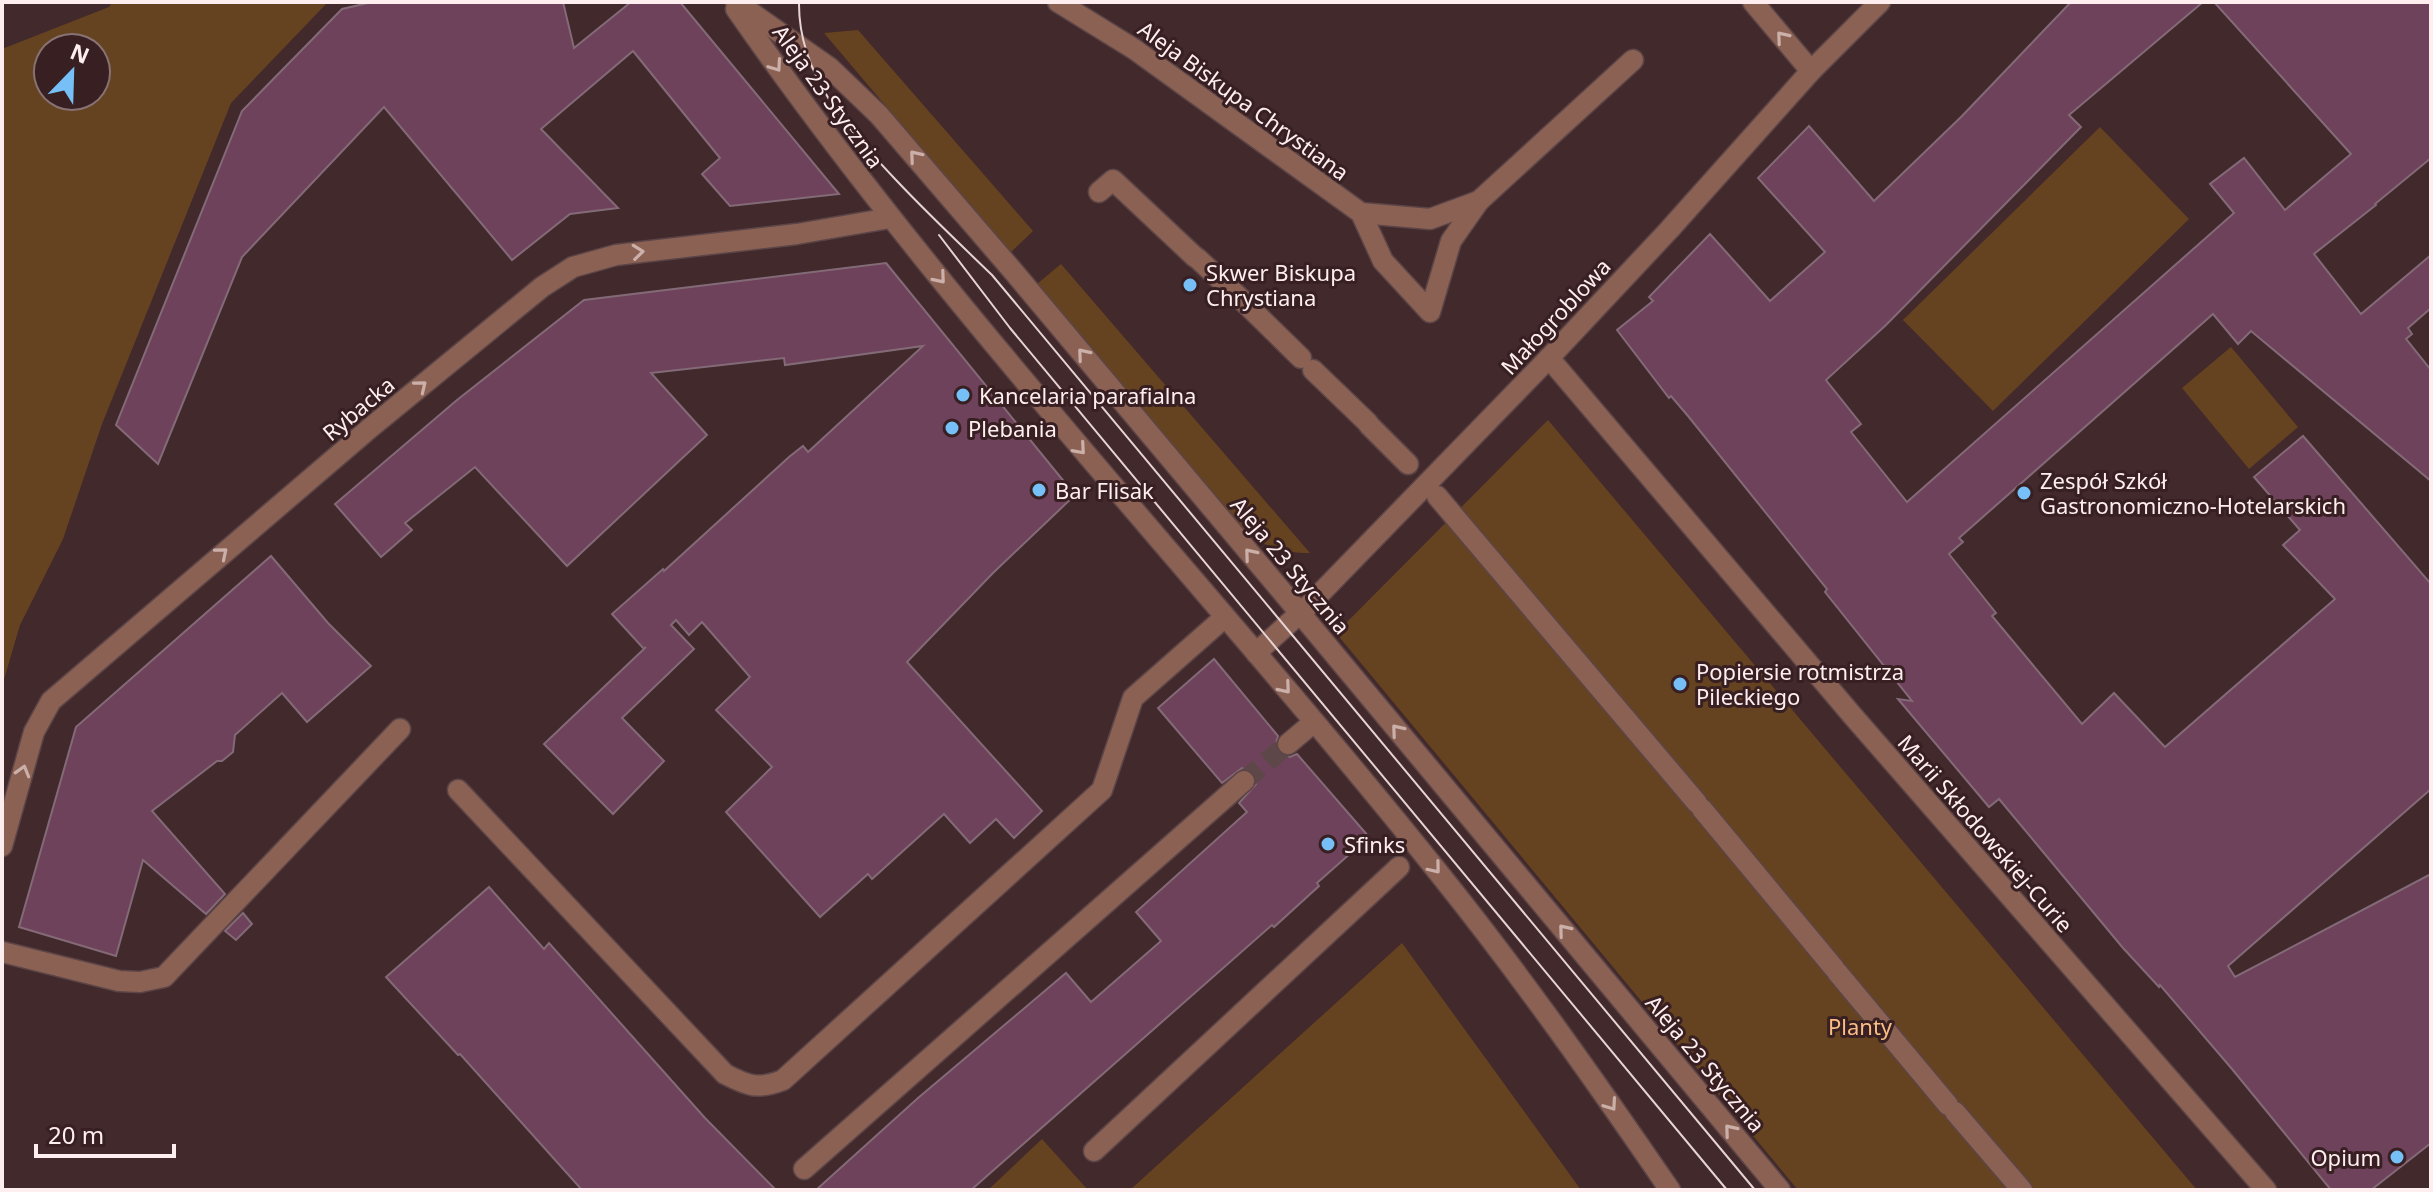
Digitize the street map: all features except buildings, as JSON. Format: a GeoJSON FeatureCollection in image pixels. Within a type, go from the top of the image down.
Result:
{"type":"FeatureCollection","features":[{"type":"Feature","properties":{"kind":"street","name":"Aleja 23 Stycznia"},"geometry":{"type":"LineString","coordinates":[[733,2],[821,129],[890,218],[1030,390],[1256,653],[1449,887],[1566,1041],[1670,1190]]}},
{"type":"Feature","properties":{"kind":"street","name":"Aleja 23 Stycznia"},"geometry":{"type":"LineString","coordinates":[[733,2],[830,68],[879,115],[1300,613],[1780,1190]]}},
{"type":"Feature","properties":{"kind":"street","name":"Aleja Biskupa Chrystiana"},"geometry":{"type":"LineString","coordinates":[[1058,2],[1134,49],[1361,213],[1383,261],[1426,319],[1451,241],[1479,201],[1633,60]]}},
{"type":"Feature","properties":{"kind":"street"},"geometry":{"type":"LineString","coordinates":[[1753,2],[1811,71]]}},
{"type":"Feature","properties":{"kind":"street","name":"Małogroblowa"},"geometry":{"type":"LineString","coordinates":[[1256,653],[1300,613],[1549,358],[1811,71],[1880,2]]}},
{"type":"Feature","properties":{"kind":"street"},"geometry":{"type":"LineString","coordinates":[[1099,192],[1113,180],[1241,299],[1408,464]]}},
{"type":"Feature","properties":{"kind":"street","name":"Aleja Biskupa Chrystiana"},"geometry":{"type":"LineString","coordinates":[[1361,213],[1430,219],[1479,201]]}},
{"type":"Feature","properties":{"kind":"street","name":"Rybacka"},"geometry":{"type":"LineString","coordinates":[[2,846],[34,732],[51,701],[358,438],[542,287],[573,267],[616,255],[797,234],[890,218]]}},
{"type":"Feature","properties":{"kind":"street","name":"Marii Skłodowskiej-Curie"},"geometry":{"type":"LineString","coordinates":[[1549,358],[1852,715],[2266,1190]]}},
{"type":"Feature","properties":{"kind":"street"},"geometry":{"type":"LineString","coordinates":[[1437,496],[2022,1190]]}},
{"type":"Feature","properties":{"kind":"street"},"geometry":{"type":"LineString","coordinates":[[458,790],[725,1074],[747,1085],[766,1087],[783,1080],[1102,790],[1133,698],[1225,617]]}},
{"type":"Feature","properties":{"kind":"street"},"geometry":{"type":"LineString","coordinates":[[1288,744],[1314,722]]}},
{"type":"Feature","properties":{"kind":"street"},"geometry":{"type":"LineString","coordinates":[[2,952],[119,981],[140,982],[164,977],[400,729]]}},
{"type":"Feature","properties":{"kind":"street"},"geometry":{"type":"LineString","coordinates":[[804,1169],[1244,781]]}},
{"type":"Feature","properties":{"kind":"street"},"geometry":{"type":"LineString","coordinates":[[1094,1151],[1399,867]]}},
{"type":"Feature","properties":{"kind":"green space"},"geometry":{"type":"Polygon","coordinates":[[[113,2],[328,2],[231,103],[102,424],[63,539],[20,625],[2,686],[2,49],[32,37],[32,112],[112,112],[112,32],[45,32],[109,7],[113,2]]]}},
{"type":"Feature","properties":{"kind":"green space"},"geometry":{"type":"Polygon","coordinates":[[[858,30],[1033,231],[1010,253],[824,33],[858,30]]]}},
{"type":"Feature","properties":{"kind":"green space"},"geometry":{"type":"Polygon","coordinates":[[[2100,127],[2189,219],[1993,411],[1903,320],[2100,127]]]}},
{"type":"Feature","properties":{"kind":"green space"},"geometry":{"type":"Polygon","coordinates":[[[1061,264],[1310,553],[1278,549],[1248,534],[1037,284],[1061,264]]]}},
{"type":"Feature","properties":{"kind":"green space"},"geometry":{"type":"Polygon","coordinates":[[[2231,347],[2298,427],[2249,469],[2182,388],[2231,347]]]}},
{"type":"Feature","properties":{"kind":"green space","name":"Planty"},"geometry":{"type":"Polygon","coordinates":[[[1548,420],[2197,1190],[1798,1190],[1336,633],[1548,420]]]}},
{"type":"Feature","properties":{"kind":"green space"},"geometry":{"type":"Polygon","coordinates":[[[1402,943],[1581,1190],[1130,1190],[1402,943]]]}},
{"type":"Feature","properties":{"kind":"green space"},"geometry":{"type":"Polygon","coordinates":[[[1042,1139],[1088,1190],[988,1190],[1042,1139]]]}},
{"type":"Feature","properties":{"kind":"tunnel"},"geometry":{"type":"LineString","coordinates":[[1244,781],[1288,744]]}},
{"type":"Feature","properties":{"kind":"tram line"},"geometry":{"type":"LineString","coordinates":[[799,2],[807,54],[817,78],[844,121],[908,192],[992,275],[1755,1190]]}},
{"type":"Feature","properties":{"kind":"tram line"},"geometry":{"type":"LineString","coordinates":[[939,235],[1010,328],[1727,1190]]}},
{"type":"Feature","properties":{"kind":"place","name":"Skwer Biskupa Chrystiana"},"geometry":{"type":"Point","coordinates":[1190,285]}},
{"type":"Feature","properties":{"kind":"place","name":"Kancelaria parafialna"},"geometry":{"type":"Point","coordinates":[963,395]}},
{"type":"Feature","properties":{"kind":"place","name":"Plebania"},"geometry":{"type":"Point","coordinates":[952,428]}},
{"type":"Feature","properties":{"kind":"place","name":"Bar Flisak"},"geometry":{"type":"Point","coordinates":[1039,490]}},
{"type":"Feature","properties":{"kind":"place","name":"Zespół Szkół Gastronomiczno-Hotelarskich"},"geometry":{"type":"Point","coordinates":[2024,493]}},
{"type":"Feature","properties":{"kind":"place","name":"Popiersie rotmistrza Pileckiego"},"geometry":{"type":"Point","coordinates":[1680,684]}},
{"type":"Feature","properties":{"kind":"place","name":"Sfinks"},"geometry":{"type":"Point","coordinates":[1328,844]}},
{"type":"Feature","properties":{"kind":"place","name":"Opium"},"geometry":{"type":"Point","coordinates":[2397,1157]}}]}
